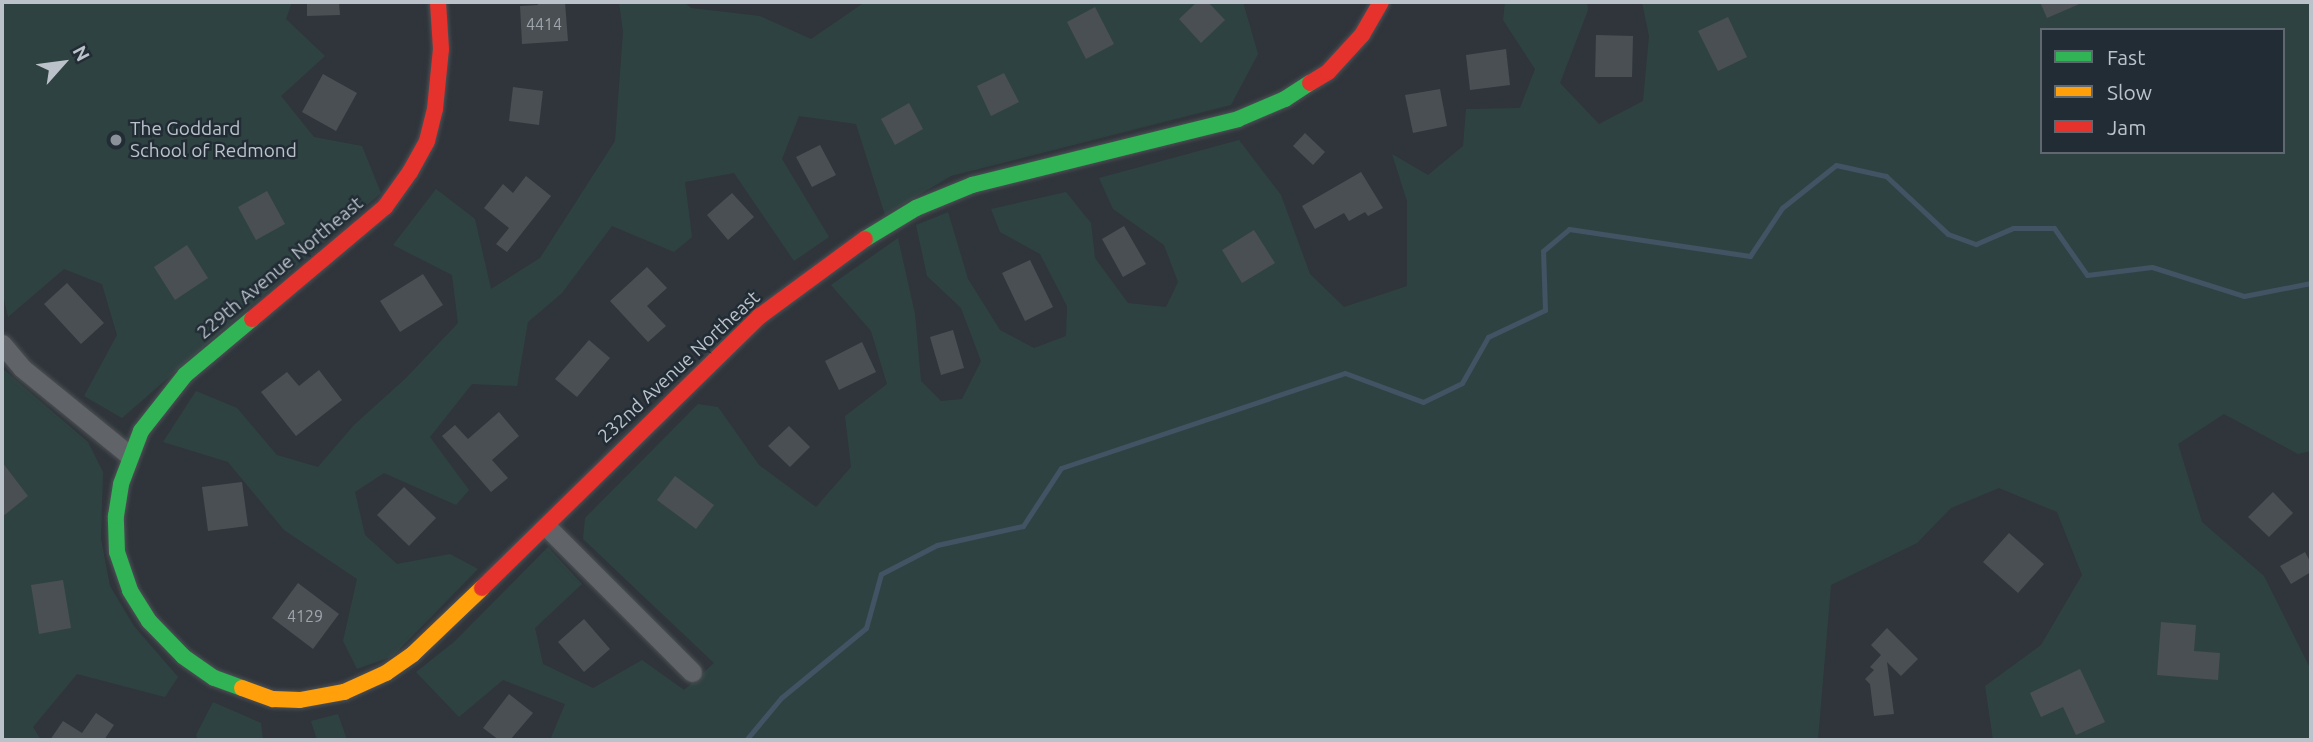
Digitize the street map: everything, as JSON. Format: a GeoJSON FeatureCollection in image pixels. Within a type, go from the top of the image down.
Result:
{"type":"FeatureCollection","features":[{"type":"Feature","properties":{"kind":"street","name":"229th Avenue Northeast"},"geometry":{"type":"LineString","coordinates":[[117,552],[116,516],[129,455],[153,412],[185,376],[385,207],[411,172],[426,141],[435,109],[441,49],[438,2]]}},
{"type":"Feature","properties":{"kind":"street","name":"232nd Avenue Northeast"},"geometry":{"type":"LineString","coordinates":[[117,552],[130,590],[149,621],[183,656],[214,678],[273,699],[300,700],[344,692],[386,673],[404,661],[547,527],[604,467],[760,316],[860,242],[916,208],[972,185],[1238,119],[1285,100],[1328,72],[1362,35],[1381,2]]}},
{"type":"Feature","properties":{"kind":"street"},"geometry":{"type":"LineString","coordinates":[[2,344],[22,368],[129,455]]}},
{"type":"Feature","properties":{"kind":"street"},"geometry":{"type":"LineString","coordinates":[[547,527],[692,671]]}},
{"type":"Feature","properties":{"kind":"shaded area"},"geometry":{"type":"Polygon","coordinates":[[[2,2],[292,2],[286,19],[325,56],[281,96],[314,137],[362,146],[381,193],[122,418],[84,396],[117,335],[102,284],[64,269],[8,317],[2,290],[2,2]]]}},
{"type":"Feature","properties":{"kind":"shaded area"},"geometry":{"type":"Polygon","coordinates":[[[619,2],[684,2],[691,8],[760,16],[811,39],[865,2],[1243,2],[1258,54],[1231,105],[951,176],[885,215],[856,124],[799,116],[782,159],[829,237],[794,261],[734,173],[685,182],[692,237],[674,252],[612,226],[562,293],[528,322],[517,386],[472,384],[430,437],[469,490],[456,505],[384,473],[355,492],[365,535],[397,564],[450,554],[478,569],[393,656],[357,669],[343,641],[357,579],[284,530],[228,462],[163,442],[196,391],[237,408],[277,455],[318,467],[354,425],[406,378],[458,323],[452,275],[393,245],[436,189],[475,219],[491,289],[540,258],[615,141],[623,32],[619,2]]]}},
{"type":"Feature","properties":{"kind":"shaded area"},"geometry":{"type":"Polygon","coordinates":[[[1505,2],[1587,2],[1588,10],[1560,83],[1599,124],[1643,101],[1649,36],[1642,2],[2311,2],[2311,451],[2298,454],[2224,414],[2178,444],[2202,522],[2264,576],[2311,670],[2311,740],[1993,740],[1985,686],[2041,645],[2082,575],[2057,512],[1999,488],[1951,508],[1917,543],[1831,585],[1818,740],[550,740],[565,704],[503,680],[459,717],[416,672],[454,642],[548,547],[582,584],[535,628],[543,664],[593,688],[642,660],[684,690],[714,663],[583,539],[585,518],[698,404],[718,407],[759,465],[816,507],[851,467],[845,416],[887,384],[871,331],[831,285],[898,238],[915,314],[921,381],[941,401],[962,399],[981,361],[961,308],[927,276],[916,225],[948,212],[968,279],[1000,330],[1034,348],[1066,336],[1067,306],[1040,254],[1000,232],[991,209],[1066,192],[1091,223],[1095,258],[1128,303],[1166,307],[1178,282],[1164,245],[1113,209],[1099,178],[1239,140],[1281,195],[1310,274],[1344,307],[1407,286],[1407,201],[1392,154],[1428,175],[1463,146],[1466,109],[1520,108],[1535,69],[1503,20],[1505,2]]]}},
{"type":"Feature","properties":{"kind":"shaded area"},"geometry":{"type":"Polygon","coordinates":[[[2,368],[88,442],[103,472],[101,539],[110,586],[134,626],[178,677],[165,697],[77,674],[33,727],[41,740],[2,740],[2,368]]]}},
{"type":"Feature","properties":{"kind":"shaded area"},"geometry":{"type":"Polygon","coordinates":[[[213,702],[261,723],[263,740],[198,740],[196,735],[213,702]]]}},
{"type":"Feature","properties":{"kind":"shaded area"},"geometry":{"type":"Polygon","coordinates":[[[338,714],[347,740],[317,740],[311,721],[338,714]]]}},
{"type":"Feature","properties":{"kind":"building"},"geometry":{"type":"Polygon","coordinates":[[[307,2],[339,2],[340,15],[307,16],[307,2]]]}},
{"type":"Feature","properties":{"kind":"building"},"geometry":{"type":"Polygon","coordinates":[[[537,2],[565,2],[568,41],[522,44],[520,6],[538,5],[537,2]]]}},
{"type":"Feature","properties":{"kind":"building"},"geometry":{"type":"Polygon","coordinates":[[[1197,2],[1208,2],[1225,20],[1201,43],[1179,19],[1197,2]]]}},
{"type":"Feature","properties":{"kind":"building"},"geometry":{"type":"Polygon","coordinates":[[[2040,2],[2084,2],[2047,18],[2040,2]]]}},
{"type":"Feature","properties":{"kind":"building"},"geometry":{"type":"Polygon","coordinates":[[[1095,7],[1114,44],[1086,59],[1067,22],[1095,7]]]}},
{"type":"Feature","properties":{"kind":"building"},"geometry":{"type":"Polygon","coordinates":[[[1728,17],[1747,57],[1718,71],[1698,31],[1728,17]]]}},
{"type":"Feature","properties":{"kind":"building"},"geometry":{"type":"Polygon","coordinates":[[[1596,35],[1633,36],[1632,77],[1595,77],[1596,35]]]}},
{"type":"Feature","properties":{"kind":"building"},"geometry":{"type":"Polygon","coordinates":[[[1506,49],[1510,85],[1470,90],[1466,55],[1506,49]]]}},
{"type":"Feature","properties":{"kind":"building"},"geometry":{"type":"Polygon","coordinates":[[[1004,73],[1019,102],[991,116],[977,86],[1004,73]]]}},
{"type":"Feature","properties":{"kind":"building"},"geometry":{"type":"Polygon","coordinates":[[[323,74],[357,93],[336,131],[302,112],[323,74]]]}},
{"type":"Feature","properties":{"kind":"building"},"geometry":{"type":"Polygon","coordinates":[[[513,87],[543,91],[539,125],[509,121],[513,87]]]}},
{"type":"Feature","properties":{"kind":"building"},"geometry":{"type":"Polygon","coordinates":[[[1440,89],[1447,126],[1413,133],[1405,95],[1440,89]]]}},
{"type":"Feature","properties":{"kind":"building"},"geometry":{"type":"Polygon","coordinates":[[[909,103],[923,129],[895,145],[881,119],[909,103]]]}},
{"type":"Feature","properties":{"kind":"building"},"geometry":{"type":"Polygon","coordinates":[[[1305,133],[1325,152],[1313,165],[1293,146],[1305,133]]]}},
{"type":"Feature","properties":{"kind":"building"},"geometry":{"type":"Polygon","coordinates":[[[820,145],[836,175],[812,187],[796,157],[820,145]]]}},
{"type":"Feature","properties":{"kind":"building"},"geometry":{"type":"Polygon","coordinates":[[[1361,172],[1383,208],[1368,216],[1365,212],[1349,221],[1344,213],[1315,229],[1302,206],[1361,172]]]}},
{"type":"Feature","properties":{"kind":"building"},"geometry":{"type":"Polygon","coordinates":[[[526,176],[551,196],[507,252],[496,244],[509,228],[484,208],[503,184],[513,193],[526,176]]]}},
{"type":"Feature","properties":{"kind":"building"},"geometry":{"type":"Polygon","coordinates":[[[267,191],[285,224],[256,240],[238,207],[267,191]]]}},
{"type":"Feature","properties":{"kind":"building"},"geometry":{"type":"Polygon","coordinates":[[[732,193],[754,217],[728,240],[707,215],[732,193]]]}},
{"type":"Feature","properties":{"kind":"building"},"geometry":{"type":"Polygon","coordinates":[[[1124,226],[1146,264],[1123,277],[1102,239],[1124,226]]]}},
{"type":"Feature","properties":{"kind":"building"},"geometry":{"type":"Polygon","coordinates":[[[1254,230],[1275,263],[1242,283],[1222,250],[1254,230]]]}},
{"type":"Feature","properties":{"kind":"building"},"geometry":{"type":"Polygon","coordinates":[[[187,245],[208,278],[175,300],[154,267],[187,245]]]}},
{"type":"Feature","properties":{"kind":"building"},"geometry":{"type":"Polygon","coordinates":[[[1030,260],[1053,307],[1025,321],[1002,273],[1030,260]]]}},
{"type":"Feature","properties":{"kind":"building"},"geometry":{"type":"Polygon","coordinates":[[[647,267],[667,288],[647,306],[666,326],[648,342],[610,301],[647,267]]]}},
{"type":"Feature","properties":{"kind":"building"},"geometry":{"type":"Polygon","coordinates":[[[423,274],[443,305],[400,332],[380,301],[423,274]]]}},
{"type":"Feature","properties":{"kind":"building"},"geometry":{"type":"Polygon","coordinates":[[[67,283],[104,323],[81,344],[44,304],[67,283]]]}},
{"type":"Feature","properties":{"kind":"building"},"geometry":{"type":"Polygon","coordinates":[[[953,330],[964,368],[941,375],[930,337],[953,330]]]}},
{"type":"Feature","properties":{"kind":"building"},"geometry":{"type":"Polygon","coordinates":[[[589,340],[610,358],[577,397],[555,379],[589,340]]]}},
{"type":"Feature","properties":{"kind":"building"},"geometry":{"type":"Polygon","coordinates":[[[862,342],[876,372],[839,390],[825,361],[862,342]]]}},
{"type":"Feature","properties":{"kind":"building"},"geometry":{"type":"Polygon","coordinates":[[[319,370],[342,400],[296,436],[261,392],[287,372],[299,386],[319,370]]]}},
{"type":"Feature","properties":{"kind":"building"},"geometry":{"type":"Polygon","coordinates":[[[499,412],[519,436],[492,460],[508,478],[491,492],[442,436],[455,425],[468,439],[499,412]]]}},
{"type":"Feature","properties":{"kind":"building"},"geometry":{"type":"Polygon","coordinates":[[[789,426],[810,447],[790,467],[768,446],[789,426]]]}},
{"type":"Feature","properties":{"kind":"building"},"geometry":{"type":"Polygon","coordinates":[[[2,462],[28,496],[2,517],[2,462]]]}},
{"type":"Feature","properties":{"kind":"building"},"geometry":{"type":"Polygon","coordinates":[[[675,476],[714,505],[696,529],[657,500],[675,476]]]}},
{"type":"Feature","properties":{"kind":"building"},"geometry":{"type":"Polygon","coordinates":[[[242,482],[248,526],[208,531],[202,487],[242,482]]]}},
{"type":"Feature","properties":{"kind":"building"},"geometry":{"type":"Polygon","coordinates":[[[404,487],[436,518],[409,546],[377,515],[404,487]]]}},
{"type":"Feature","properties":{"kind":"building"},"geometry":{"type":"Polygon","coordinates":[[[2273,492],[2293,513],[2269,537],[2248,517],[2273,492]]]}},
{"type":"Feature","properties":{"kind":"building"},"geometry":{"type":"Polygon","coordinates":[[[2009,533],[2044,564],[2018,593],[1983,562],[2009,533]]]}},
{"type":"Feature","properties":{"kind":"building"},"geometry":{"type":"Polygon","coordinates":[[[2305,552],[2311,563],[2311,572],[2291,584],[2280,566],[2305,552]]]}},
{"type":"Feature","properties":{"kind":"building"},"geometry":{"type":"Polygon","coordinates":[[[63,580],[71,628],[39,634],[31,585],[63,580]]]}},
{"type":"Feature","properties":{"kind":"building"},"geometry":{"type":"Polygon","coordinates":[[[298,583],[339,614],[313,649],[272,618],[298,583]]]}},
{"type":"Feature","properties":{"kind":"building"},"geometry":{"type":"Polygon","coordinates":[[[584,619],[610,649],[584,672],[558,642],[584,619]]]}},
{"type":"Feature","properties":{"kind":"building"},"geometry":{"type":"Polygon","coordinates":[[[2161,622],[2196,625],[2194,651],[2220,653],[2218,680],[2157,675],[2161,622]]]}},
{"type":"Feature","properties":{"kind":"building"},"geometry":{"type":"Polygon","coordinates":[[[1887,628],[1918,659],[1901,676],[1887,662],[1894,714],[1874,716],[1870,684],[1865,679],[1874,670],[1870,667],[1881,655],[1871,645],[1887,628]]]}},
{"type":"Feature","properties":{"kind":"building"},"geometry":{"type":"Polygon","coordinates":[[[2080,669],[2105,722],[2076,735],[2063,707],[2041,717],[2030,693],[2080,669]]]}},
{"type":"Feature","properties":{"kind":"building"},"geometry":{"type":"Polygon","coordinates":[[[509,694],[533,713],[510,740],[499,740],[483,728],[509,694]]]}},
{"type":"Feature","properties":{"kind":"building"},"geometry":{"type":"Polygon","coordinates":[[[96,713],[114,725],[104,740],[50,740],[63,721],[82,733],[96,713]]]}},
{"type":"Feature","properties":{"kind":"waterway"},"geometry":{"type":"LineString","coordinates":[[746,740],[781,698],[866,628],[881,574],[937,545],[1023,526],[1061,468],[1345,373],[1423,402],[1462,383],[1488,337],[1545,310],[1543,251],[1569,229],[1750,256],[1782,208],[1836,165],[1886,176],[1948,234],[1976,244],[2013,228],[2054,228],[2087,275],[2152,267],[2244,296],[2311,283]]}},
{"type":"Feature","properties":{"kind":"traffic: fast"},"geometry":{"type":"LineString","coordinates":[[865,239],[916,208],[972,185],[1238,119],[1285,99],[1310,83]]}},
{"type":"Feature","properties":{"kind":"traffic: fast"},"geometry":{"type":"LineString","coordinates":[[242,688],[214,678],[183,656],[149,621],[130,590],[117,552],[116,516],[121,484],[141,431],[185,375],[252,319]]}},
{"type":"Feature","properties":{"kind":"traffic: slow"},"geometry":{"type":"LineString","coordinates":[[242,688],[273,699],[300,700],[344,692],[386,673],[413,654],[482,588]]}},
{"type":"Feature","properties":{"kind":"traffic: jam"},"geometry":{"type":"LineString","coordinates":[[252,319],[385,207],[410,172],[427,141],[435,109],[441,49],[438,2]]}},
{"type":"Feature","properties":{"kind":"traffic: jam"},"geometry":{"type":"LineString","coordinates":[[1310,83],[1328,72],[1362,35],[1381,2]]}},
{"type":"Feature","properties":{"kind":"traffic: jam"},"geometry":{"type":"LineString","coordinates":[[482,588],[760,316],[865,239]]}},
{"type":"Feature","properties":{"kind":"place","name":"The Goddard School of Redmond"},"geometry":{"type":"Point","coordinates":[116,140]}}]}
